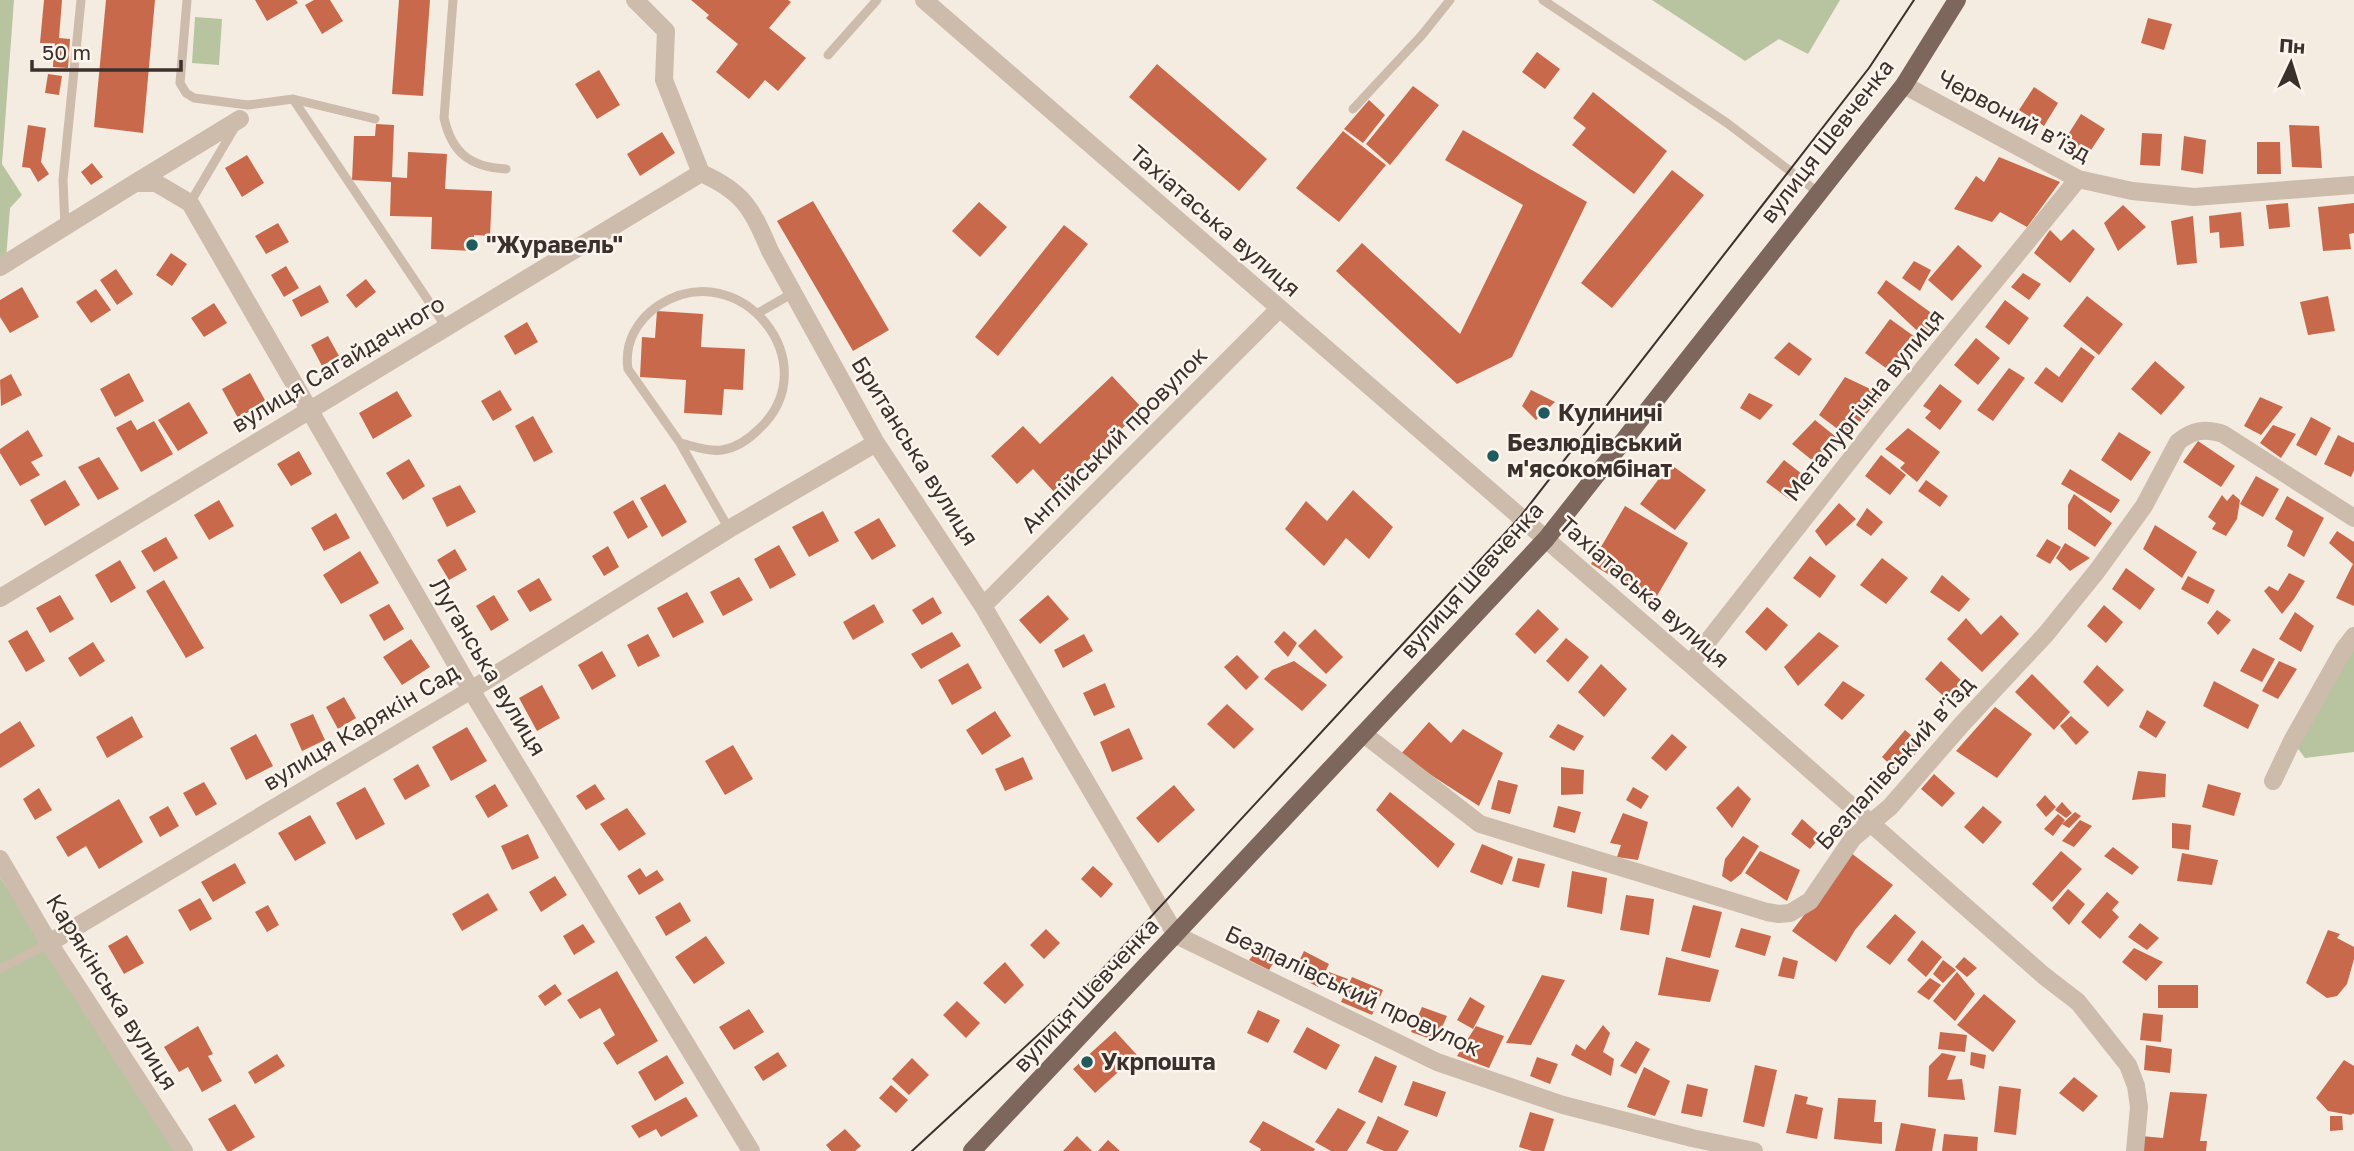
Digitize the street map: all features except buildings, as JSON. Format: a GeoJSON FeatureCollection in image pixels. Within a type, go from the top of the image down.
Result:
{"type":"FeatureCollection","features":[{"type":"Feature","properties":{"kind":"main road","name":"вулиця Шевченка"},"geometry":{"type":"LineString","coordinates":[[972,1151],[1546,539],[1904,85],[1957,0]]}},
{"type":"Feature","properties":{"kind":"street"},"geometry":{"type":"LineString","coordinates":[[635,0],[666,31],[664,80],[701,173]]}},
{"type":"Feature","properties":{"kind":"street","name":"Тахіатаська вулиця"},"geometry":{"type":"LineString","coordinates":[[923,0],[1690,664],[2043,975],[2078,1002],[2128,1065],[2136,1086],[2139,1107],[2135,1151]]}},
{"type":"Feature","properties":{"kind":"street","name":"Червоний в’їзд"},"geometry":{"type":"LineString","coordinates":[[1904,85],[2078,180],[2132,191],[2194,197],[2354,185]]}},
{"type":"Feature","properties":{"kind":"street"},"geometry":{"type":"LineString","coordinates":[[0,267],[244,112]]}},
{"type":"Feature","properties":{"kind":"street","name":"Британська вулиця"},"geometry":{"type":"LineString","coordinates":[[701,173],[724,183],[743,199],[756,219],[769,251],[876,443],[984,606],[1176,935]]}},
{"type":"Feature","properties":{"kind":"street","name":"вулиця Сагайдачного"},"geometry":{"type":"LineString","coordinates":[[0,598],[701,173]]}},
{"type":"Feature","properties":{"kind":"street","name":"Металургічна вулиця"},"geometry":{"type":"LineString","coordinates":[[1690,664],[1880,423],[2078,180]]}},
{"type":"Feature","properties":{"kind":"street"},"geometry":{"type":"LineString","coordinates":[[135,183],[156,183],[190,203]]}},
{"type":"Feature","properties":{"kind":"street","name":"Луганська вулиця"},"geometry":{"type":"LineString","coordinates":[[190,203],[471,690],[751,1151]]}},
{"type":"Feature","properties":{"kind":"street","name":"Англійський провулок"},"geometry":{"type":"LineString","coordinates":[[984,606],[1279,309]]}},
{"type":"Feature","properties":{"kind":"street","name":"Безпалівський в’їзд"},"geometry":{"type":"LineString","coordinates":[[1365,735],[1480,824],[1779,914],[1790,913],[1810,901],[1853,838],[1890,807],[2046,634],[2097,571],[2144,506],[2178,442],[2187,435],[2199,430],[2223,434],[2354,518]]}},
{"type":"Feature","properties":{"kind":"street","name":"вулиця Карякін Сад"},"geometry":{"type":"LineString","coordinates":[[49,943],[471,690],[729,529],[876,443]]}},
{"type":"Feature","properties":{"kind":"street"},"geometry":{"type":"LineString","coordinates":[[2273,781],[2292,741],[2354,636]]}},
{"type":"Feature","properties":{"kind":"street","name":"Карякінська вулиця"},"geometry":{"type":"LineString","coordinates":[[0,859],[49,943],[184,1151]]}},
{"type":"Feature","properties":{"kind":"street","name":"Безпалівський провулок"},"geometry":{"type":"LineString","coordinates":[[1176,935],[1437,1062],[1563,1105],[1754,1151]]}},
{"type":"Feature","properties":{"kind":"lane"},"geometry":{"type":"LineString","coordinates":[[65,228],[63,180],[81,0]]}},
{"type":"Feature","properties":{"kind":"lane"},"geometry":{"type":"LineString","coordinates":[[187,0],[180,83],[186,93],[194,98],[244,112],[293,99],[375,119]]}},
{"type":"Feature","properties":{"kind":"lane"},"geometry":{"type":"LineString","coordinates":[[453,0],[444,118],[448,135],[458,150],[471,161],[488,168],[506,169]]}},
{"type":"Feature","properties":{"kind":"lane"},"geometry":{"type":"LineString","coordinates":[[828,55],[877,0]]}},
{"type":"Feature","properties":{"kind":"lane"},"geometry":{"type":"LineString","coordinates":[[1353,108],[1422,35],[1450,0]]}},
{"type":"Feature","properties":{"kind":"lane"},"geometry":{"type":"LineString","coordinates":[[1543,0],[1727,123],[1819,193]]}},
{"type":"Feature","properties":{"kind":"lane"},"geometry":{"type":"LineString","coordinates":[[293,99],[446,327]]}},
{"type":"Feature","properties":{"kind":"lane"},"geometry":{"type":"LineString","coordinates":[[190,203],[244,112]]}},
{"type":"Feature","properties":{"kind":"lane"},"geometry":{"type":"LineString","coordinates":[[680,443],[722,450],[737,445],[751,437],[772,414],[779,400],[784,369],[777,338],[758,313],[732,297],[716,293],[685,294],[656,307],[635,330],[628,344],[628,369],[680,443],[729,529]]}},
{"type":"Feature","properties":{"kind":"lane"},"geometry":{"type":"LineString","coordinates":[[758,313],[793,293]]}},
{"type":"Feature","properties":{"kind":"lane"},"geometry":{"type":"LineString","coordinates":[[0,970],[49,943]]}},
{"type":"Feature","properties":{"kind":"green space"},"geometry":{"type":"Polygon","coordinates":[[[0,0],[14,0],[2,164],[22,195],[10,208],[6,259],[0,263],[0,0]]]}},
{"type":"Feature","properties":{"kind":"green space"},"geometry":{"type":"Polygon","coordinates":[[[1652,0],[1840,0],[1808,54],[1779,39],[1745,61],[1652,0]]]}},
{"type":"Feature","properties":{"kind":"green space"},"geometry":{"type":"Polygon","coordinates":[[[195,17],[222,19],[219,65],[192,63],[195,17]]]}},
{"type":"Feature","properties":{"kind":"green space"},"geometry":{"type":"Polygon","coordinates":[[[2354,636],[2354,752],[2305,758],[2292,741],[2354,636]]]}},
{"type":"Feature","properties":{"kind":"green space"},"geometry":{"type":"Polygon","coordinates":[[[0,877],[176,1151],[0,1151],[0,877]]]}},
{"type":"Feature","properties":{"kind":"tram line"},"geometry":{"type":"LineString","coordinates":[[912,1151],[1063,1012],[1520,517],[1869,68],[1914,0]]}},
{"type":"Feature","properties":{"kind":"place","name":"\"Журавель\""},"geometry":{"type":"Point","coordinates":[472,245]}},
{"type":"Feature","properties":{"kind":"place","name":"Кулиничі"},"geometry":{"type":"Point","coordinates":[1544,413]}},
{"type":"Feature","properties":{"kind":"place","name":"Безлюдівський м'ясокомбінат"},"geometry":{"type":"Point","coordinates":[1493,456]}},
{"type":"Feature","properties":{"kind":"place","name":"Укрпошта"},"geometry":{"type":"Point","coordinates":[1087,1062]}}]}
